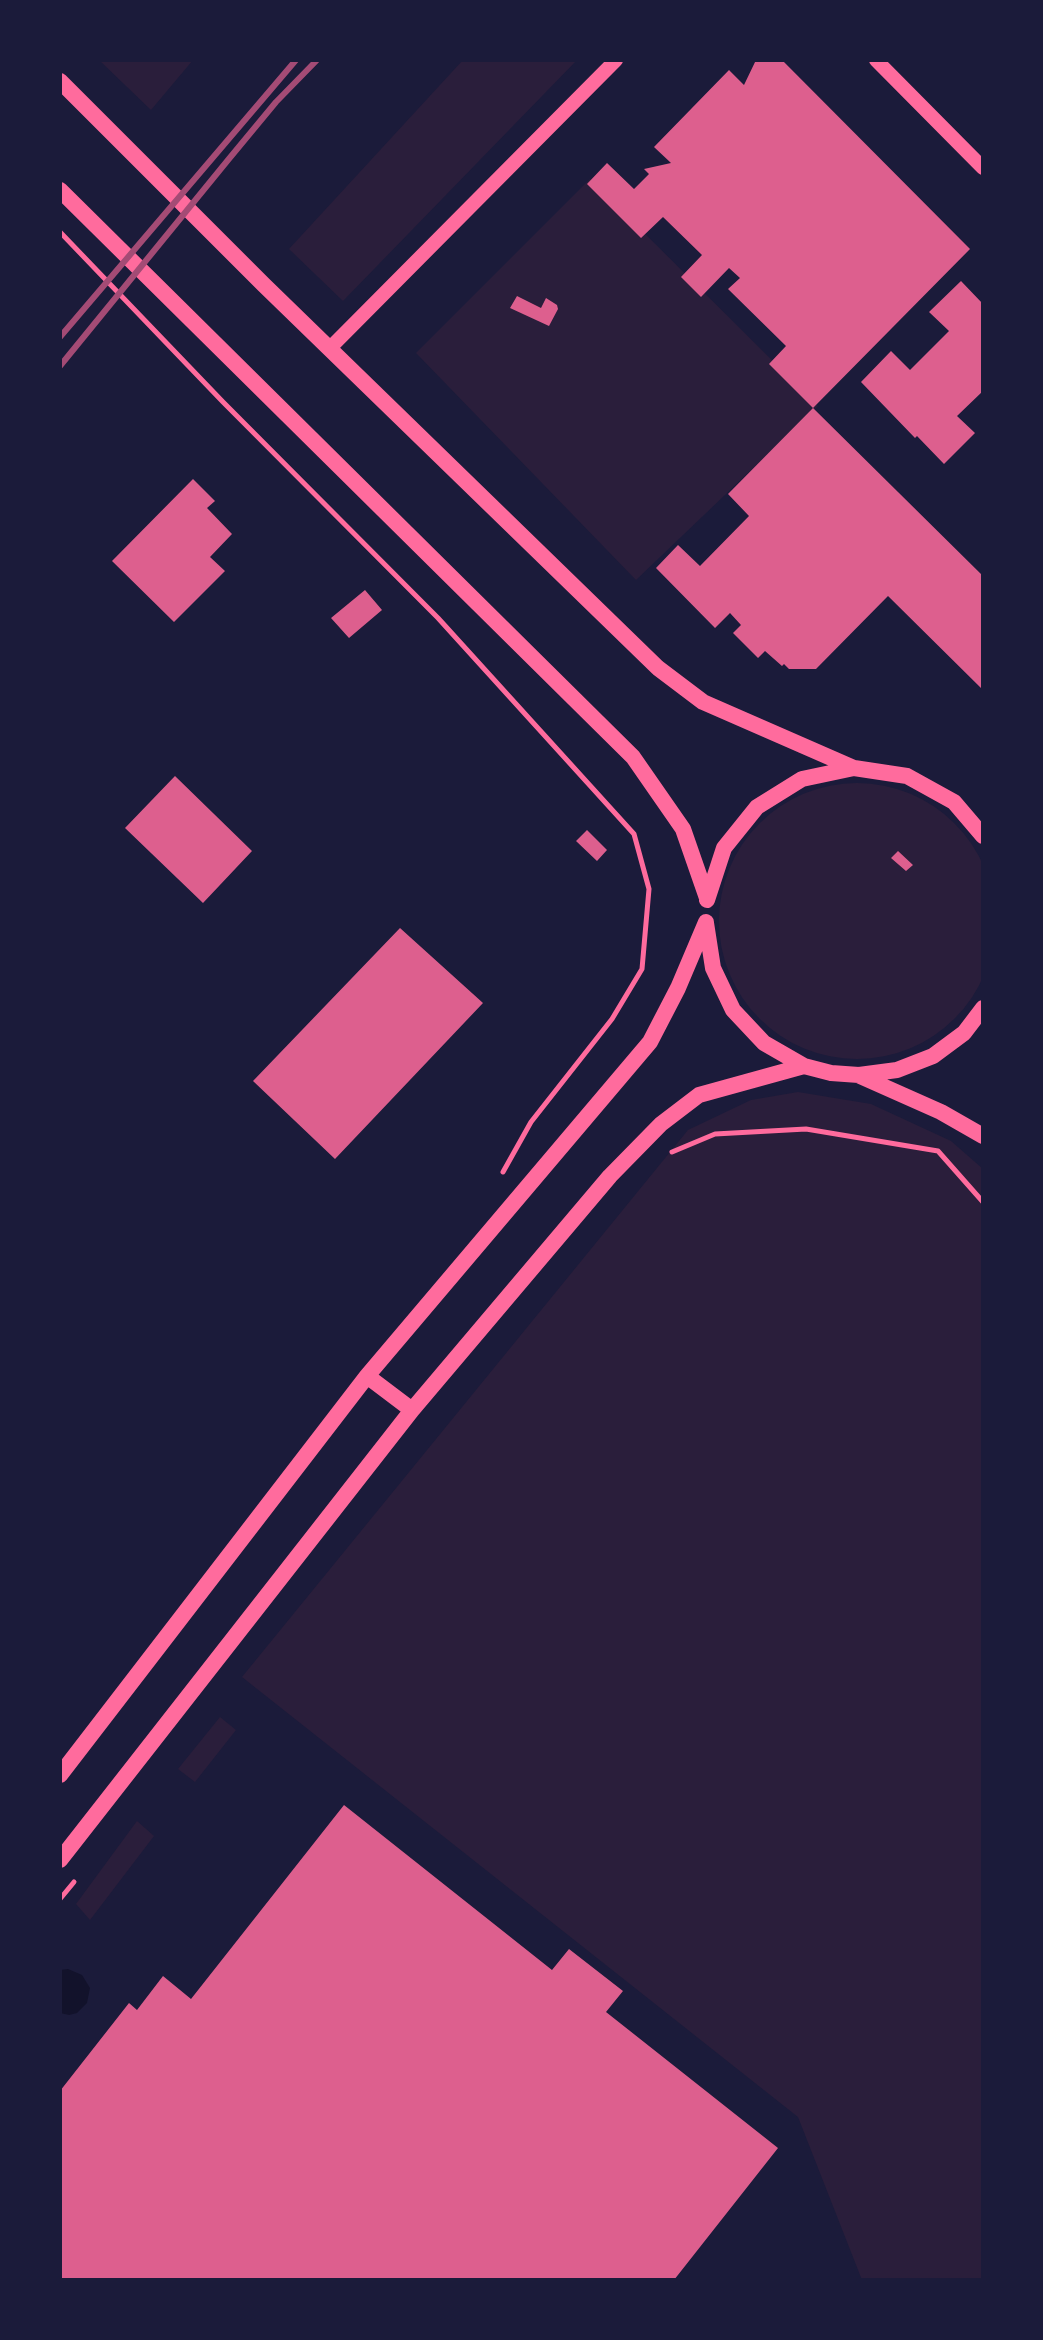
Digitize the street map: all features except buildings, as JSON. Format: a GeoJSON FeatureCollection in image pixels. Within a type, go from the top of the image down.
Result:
{"type":"FeatureCollection","features":[{"type":"Feature","properties":{"kind":"main road"},"geometry":{"type":"LineString","coordinates":[[60,81],[264,285],[658,668],[703,702],[854,768],[907,776],[954,802],[983,836]]}},
{"type":"Feature","properties":{"kind":"main road"},"geometry":{"type":"LineString","coordinates":[[60,190],[633,757],[683,829],[707,898]]}},
{"type":"Feature","properties":{"kind":"main road"},"geometry":{"type":"LineString","coordinates":[[854,768],[802,779],[757,807],[724,848],[707,898],[706,922],[713,968],[733,1010],[764,1043],[804,1066],[831,1073],[859,1075],[897,1070],[933,1056],[964,1033],[983,1008]]}},
{"type":"Feature","properties":{"kind":"main road"},"geometry":{"type":"LineString","coordinates":[[60,1775],[367,1376],[650,1042],[678,988],[706,922]]}},
{"type":"Feature","properties":{"kind":"main road"},"geometry":{"type":"LineString","coordinates":[[60,1860],[412,1410],[610,1176],[661,1124],[699,1095],[804,1066]]}},
{"type":"Feature","properties":{"kind":"main road"},"geometry":{"type":"LineString","coordinates":[[859,1075],[941,1112],[983,1136]]}},
{"type":"Feature","properties":{"kind":"main road"},"geometry":{"type":"LineString","coordinates":[[367,1376],[412,1410]]}},
{"type":"Feature","properties":{"kind":"street"},"geometry":{"type":"LineString","coordinates":[[330,348],[616,60]]}},
{"type":"Feature","properties":{"kind":"street"},"geometry":{"type":"LineString","coordinates":[[876,60],[983,168]]}},
{"type":"Feature","properties":{"kind":"path"},"geometry":{"type":"LineString","coordinates":[[60,232],[180,358],[438,618],[634,834],[649,889],[642,969],[612,1019],[531,1122],[502,1174]]}},
{"type":"Feature","properties":{"kind":"path"},"geometry":{"type":"LineString","coordinates":[[663,1156],[715,1134],[806,1129],[938,1151],[983,1202]]}},
{"type":"Feature","properties":{"kind":"path"},"geometry":{"type":"LineString","coordinates":[[60,1899],[80,1874]]}},
{"type":"Feature","properties":{"kind":"shaded area"},"geometry":{"type":"Polygon","coordinates":[[[99,60],[193,60],[151,110],[99,60]]]}},
{"type":"Feature","properties":{"kind":"shaded area"},"geometry":{"type":"Polygon","coordinates":[[[463,60],[577,60],[343,301],[289,249],[463,60]]]}},
{"type":"Feature","properties":{"kind":"shaded area"},"geometry":{"type":"Polygon","coordinates":[[[590,179],[818,406],[636,580],[416,353],[590,179]]]}},
{"type":"Feature","properties":{"kind":"shaded area"},"geometry":{"type":"Polygon","coordinates":[[[857,783],[910,793],[934,806],[955,823],[972,844],[985,868],[995,921],[985,974],[972,998],[955,1019],[934,1036],[910,1049],[857,1059],[804,1049],[780,1036],[759,1019],[742,998],[729,974],[719,921],[729,868],[742,844],[759,823],[780,806],[804,793],[857,783]]]}},
{"type":"Feature","properties":{"kind":"shaded area"},"geometry":{"type":"Polygon","coordinates":[[[798,1092],[871,1104],[951,1141],[983,1169],[983,2280],[862,2280],[798,2117],[242,1677],[688,1130],[751,1100],[798,1092]]]}},
{"type":"Feature","properties":{"kind":"shaded area"},"geometry":{"type":"Polygon","coordinates":[[[220,1717],[236,1730],[195,1782],[178,1769],[220,1717]]]}},
{"type":"Feature","properties":{"kind":"shaded area"},"geometry":{"type":"Polygon","coordinates":[[[137,1821],[154,1836],[90,1920],[76,1904],[137,1821]]]}},
{"type":"Feature","properties":{"kind":"shaded area"},"geometry":{"type":"Polygon","coordinates":[[[68,1969],[82,1975],[90,1988],[87,2003],[77,2013],[69,2015],[60,2013],[60,1970],[68,1969]]]}},
{"type":"Feature","properties":{"kind":"railway"},"geometry":{"type":"LineString","coordinates":[[60,337],[296,60]]}},
{"type":"Feature","properties":{"kind":"railway"},"geometry":{"type":"LineString","coordinates":[[60,366],[276,102],[317,60]]}}]}
